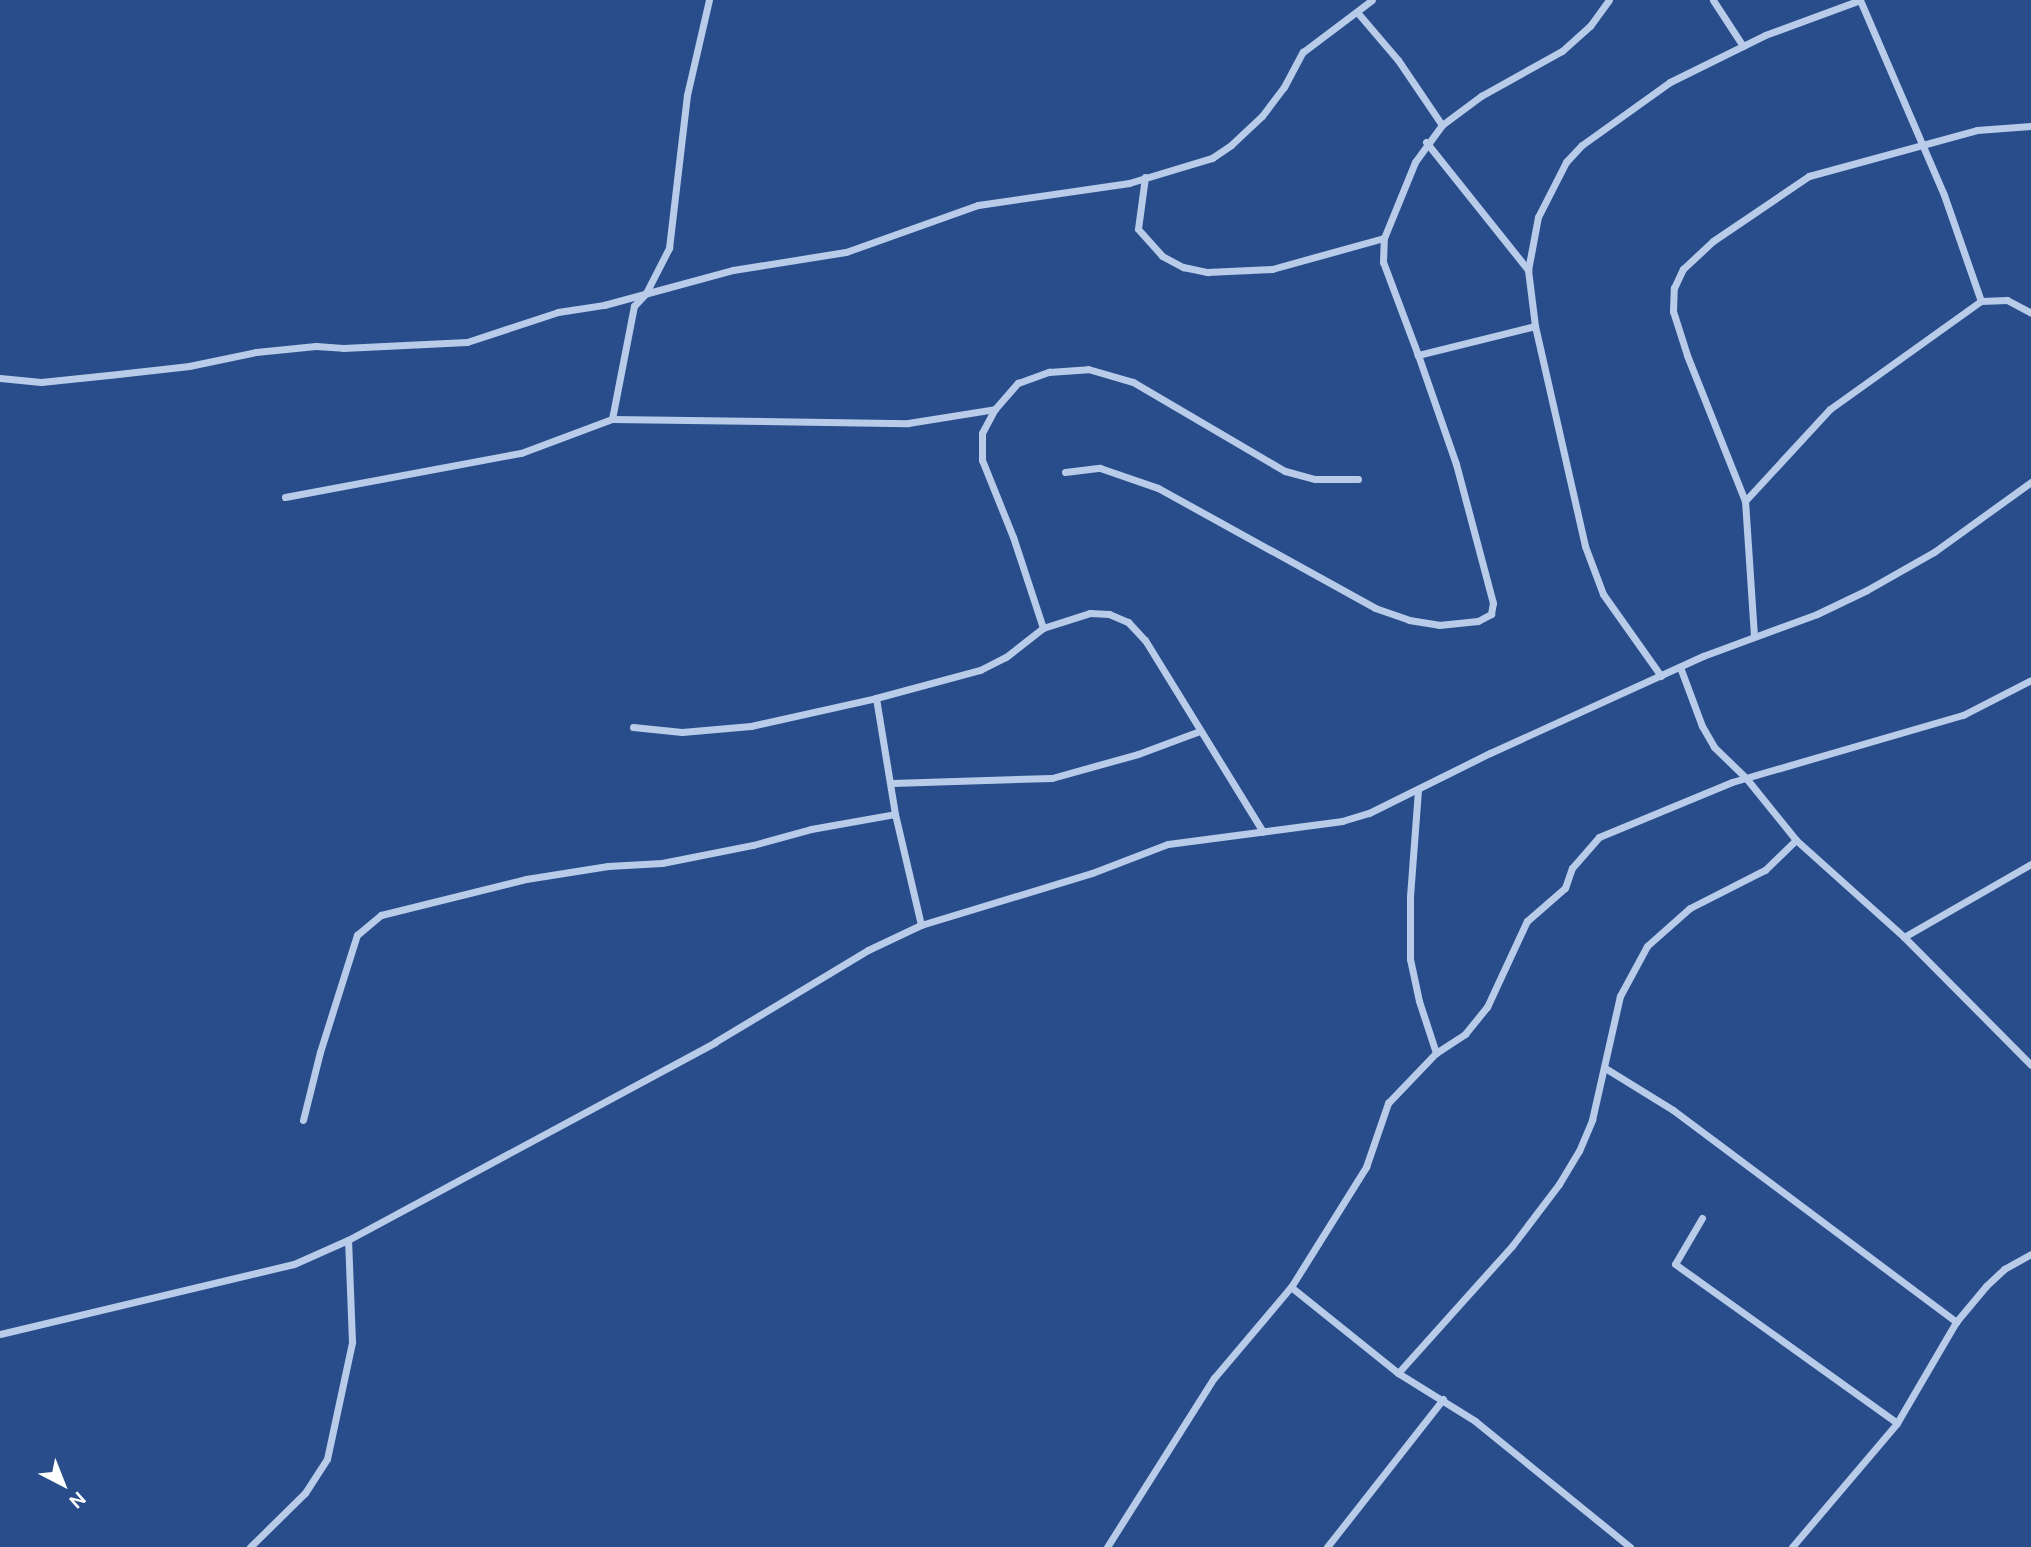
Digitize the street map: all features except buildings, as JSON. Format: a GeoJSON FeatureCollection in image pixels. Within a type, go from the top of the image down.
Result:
{"type":"FeatureCollection","features":[{"type":"Feature","properties":{"kind":"street"},"geometry":{"type":"LineString","coordinates":[[612,419],[634,306],[646,293],[669,248],[687,95],[709,0]]}},
{"type":"Feature","properties":{"kind":"street"},"geometry":{"type":"LineString","coordinates":[[0,378],[41,382],[211,363],[256,352],[316,346],[343,348],[467,342],[558,312],[604,306],[733,270],[846,252],[978,205],[1113,187],[1212,158],[1231,145],[1262,116],[1284,87],[1303,52],[1372,0]]}},
{"type":"Feature","properties":{"kind":"street"},"geometry":{"type":"LineString","coordinates":[[1065,472],[1100,468],[1158,488],[1375,608],[1409,620],[1439,625],[1478,621],[1491,614],[1493,603],[1456,464],[1383,262],[1384,238],[1426,142],[1441,125],[1481,96],[1562,51],[1590,26],[1609,0]]}},
{"type":"Feature","properties":{"kind":"street"},"geometry":{"type":"LineString","coordinates":[[1713,0],[1742,46]]}},
{"type":"Feature","properties":{"kind":"street"},"geometry":{"type":"LineString","coordinates":[[1661,676],[1603,594],[1585,546],[1535,326],[1528,270],[1538,217],[1566,162],[1583,145],[1670,82],[1765,34],[1860,0],[1944,195],[1981,301]]}},
{"type":"Feature","properties":{"kind":"street"},"geometry":{"type":"LineString","coordinates":[[1357,12],[1398,60],[1441,125]]}},
{"type":"Feature","properties":{"kind":"street"},"geometry":{"type":"LineString","coordinates":[[1754,636],[1745,501],[1691,367],[1673,311],[1674,288],[1683,269],[1713,241],[1809,176],[1977,130],[2031,127]]}},
{"type":"Feature","properties":{"kind":"street"},"geometry":{"type":"LineString","coordinates":[[1426,142],[1528,270]]}},
{"type":"Feature","properties":{"kind":"street"},"geometry":{"type":"LineString","coordinates":[[1145,177],[1138,229],[1162,256],[1183,267],[1207,272],[1272,269],[1384,238]]}},
{"type":"Feature","properties":{"kind":"street"},"geometry":{"type":"LineString","coordinates":[[1745,501],[1830,409],[1981,301],[2007,300],[2031,313]]}},
{"type":"Feature","properties":{"kind":"street"},"geometry":{"type":"LineString","coordinates":[[1418,355],[1535,326]]}},
{"type":"Feature","properties":{"kind":"street"},"geometry":{"type":"LineString","coordinates":[[1043,628],[1013,537],[982,460],[982,433],[995,410],[1018,383],[1049,372],[1088,369],[1133,382],[1285,471],[1315,479],[1358,479]]}},
{"type":"Feature","properties":{"kind":"street"},"geometry":{"type":"LineString","coordinates":[[285,498],[521,453],[612,419],[908,423],[995,410]]}},
{"type":"Feature","properties":{"kind":"street"},"geometry":{"type":"LineString","coordinates":[[0,1334],[294,1264],[348,1240],[715,1042],[868,950],[921,925],[1092,873],[1168,844],[1342,821],[1369,813],[1490,753],[1680,667],[1754,636],[1817,614],[1867,590],[1934,552],[2031,482]]}},
{"type":"Feature","properties":{"kind":"street"},"geometry":{"type":"LineString","coordinates":[[633,727],[682,732],[751,726],[876,698],[980,670],[1006,657],[1043,628],[1090,613],[1109,614],[1128,622],[1145,640],[1263,832]]}},
{"type":"Feature","properties":{"kind":"street"},"geometry":{"type":"LineString","coordinates":[[1680,667],[1702,726],[1714,747],[1746,778],[1796,840],[1904,937],[2031,1065]]}},
{"type":"Feature","properties":{"kind":"street"},"geometry":{"type":"LineString","coordinates":[[1107,1547],[1214,1378],[1291,1287],[1366,1167],[1388,1102],[1436,1052],[1465,1034],[1487,1007],[1527,921],[1565,888],[1572,867],[1600,837],[1614,828],[1746,778],[1963,715],[2030,682]]}},
{"type":"Feature","properties":{"kind":"street"},"geometry":{"type":"LineString","coordinates":[[876,698],[895,814],[921,925]]}},
{"type":"Feature","properties":{"kind":"street"},"geometry":{"type":"LineString","coordinates":[[892,783],[1052,778],[1138,754],[1200,732]]}},
{"type":"Feature","properties":{"kind":"street"},"geometry":{"type":"LineString","coordinates":[[1418,790],[1410,897],[1410,959],[1419,1001],[1436,1052]]}},
{"type":"Feature","properties":{"kind":"street"},"geometry":{"type":"LineString","coordinates":[[303,1120],[320,1052],[357,935],[380,915],[526,879],[608,866],[662,863],[753,845],[811,829],[895,814]]}},
{"type":"Feature","properties":{"kind":"street"},"geometry":{"type":"LineString","coordinates":[[1398,1373],[1512,1246],[1559,1184],[1588,1130],[1605,1068],[1619,996],[1647,946],[1690,908],[1765,870],[1796,840]]}},
{"type":"Feature","properties":{"kind":"street"},"geometry":{"type":"LineString","coordinates":[[1904,937],[2031,864]]}},
{"type":"Feature","properties":{"kind":"street"},"geometry":{"type":"LineString","coordinates":[[1605,1068],[1706,1134],[1956,1322]]}},
{"type":"Feature","properties":{"kind":"street"},"geometry":{"type":"LineString","coordinates":[[1702,1219],[1675,1264],[1897,1423]]}},
{"type":"Feature","properties":{"kind":"street"},"geometry":{"type":"LineString","coordinates":[[250,1547],[305,1493],[327,1459],[352,1342],[348,1240]]}},
{"type":"Feature","properties":{"kind":"street"},"geometry":{"type":"LineString","coordinates":[[1792,1547],[1897,1423],[1956,1322],[1995,1278],[2031,1254]]}},
{"type":"Feature","properties":{"kind":"street"},"geometry":{"type":"LineString","coordinates":[[1291,1287],[1398,1373],[1475,1421],[1630,1547]]}},
{"type":"Feature","properties":{"kind":"street"},"geometry":{"type":"LineString","coordinates":[[1327,1547],[1443,1399]]}}]}
